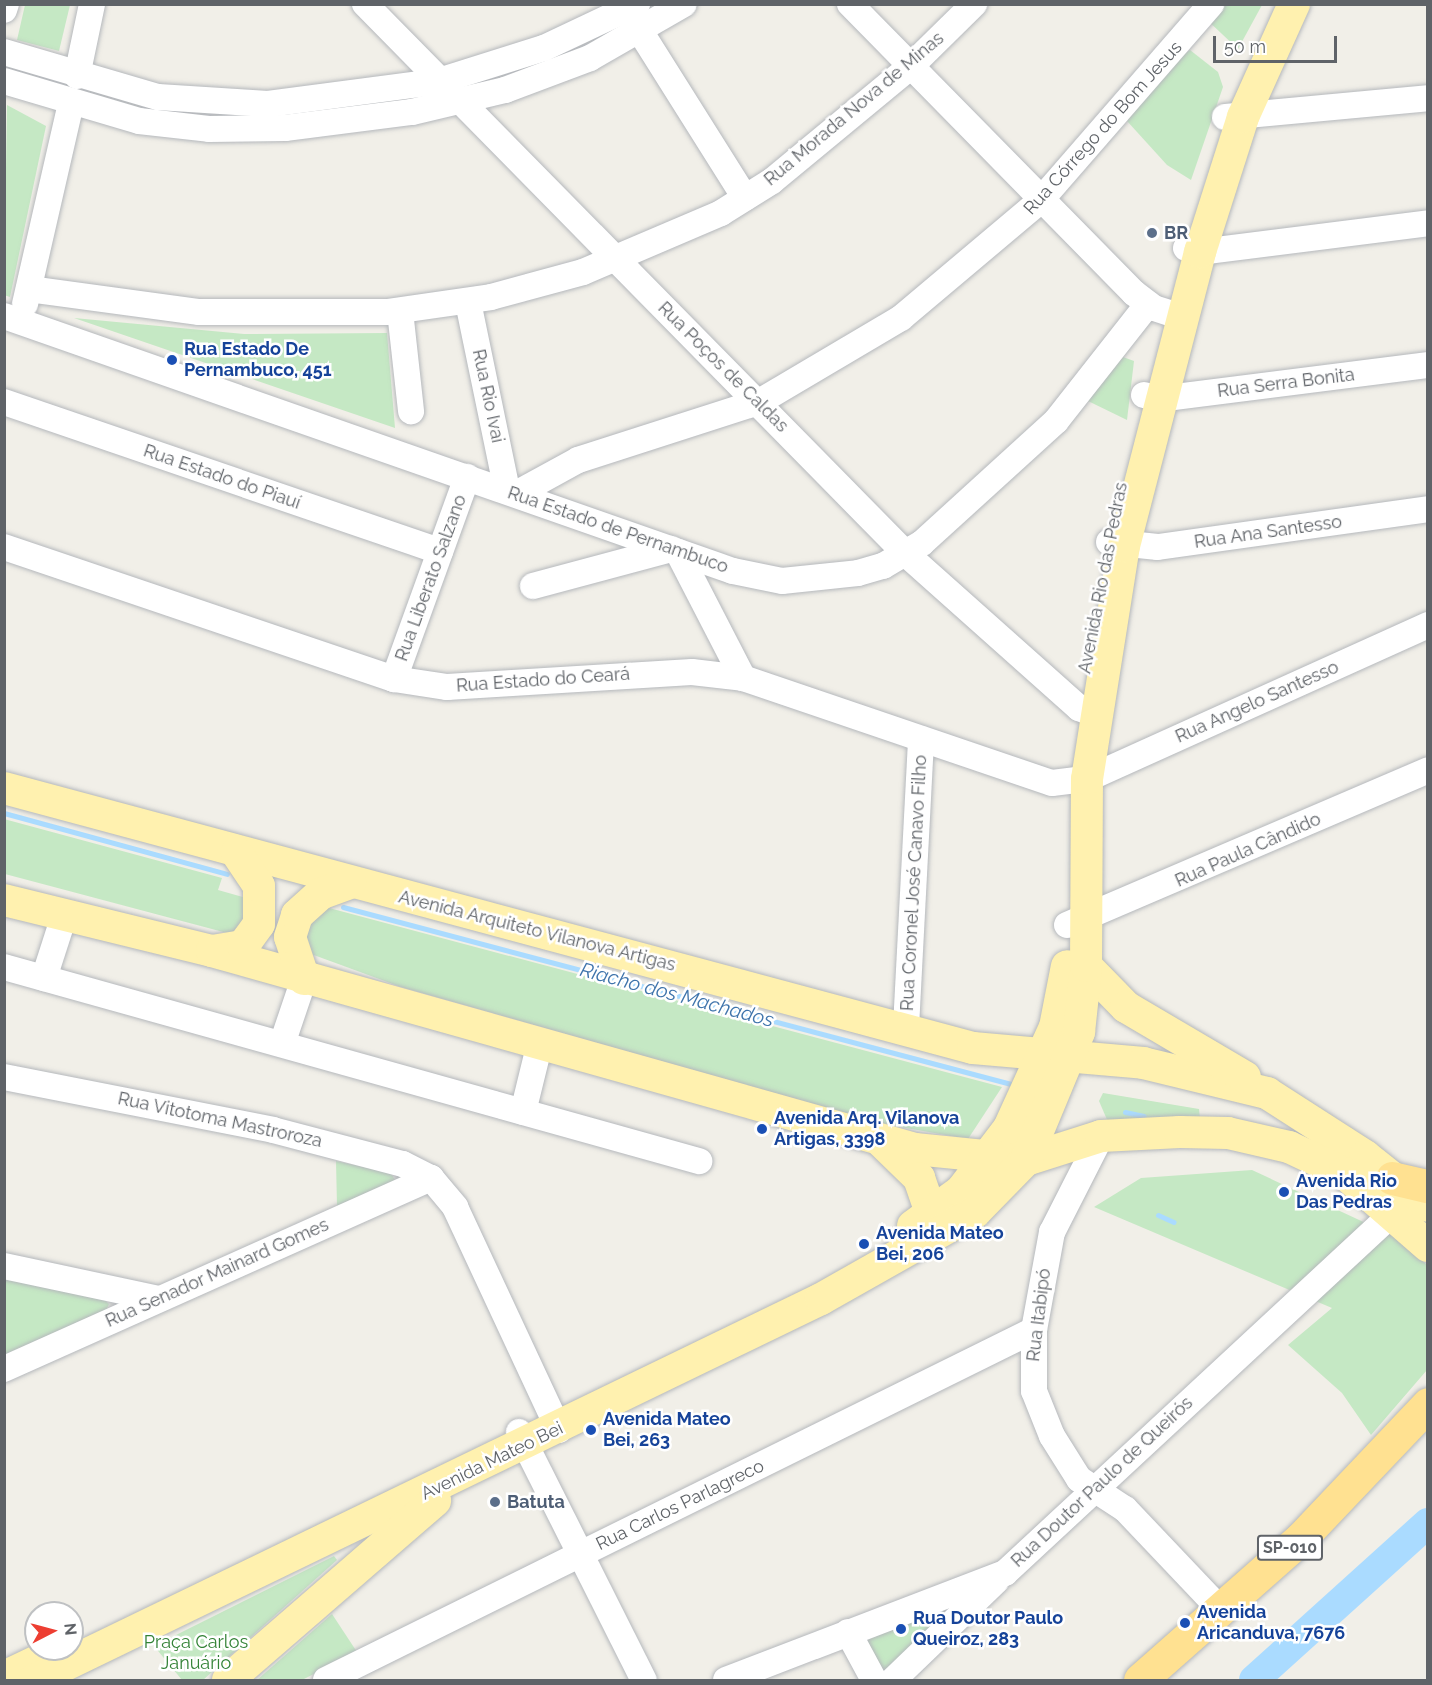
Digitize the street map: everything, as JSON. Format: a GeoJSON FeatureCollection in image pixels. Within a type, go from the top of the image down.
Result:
{"type":"FeatureCollection","features":[{"type":"Feature","properties":{"kind":"highway"},"geometry":{"type":"LineString","coordinates":[[1392,1178],[1428,1186]]}},
{"type":"Feature","properties":{"kind":"highway","name":"SP-010"},"geometry":{"type":"LineString","coordinates":[[1140,1680],[1300,1539],[1428,1404]]}},
{"type":"Feature","properties":{"kind":"main road","name":"Avenida Rio das Pedras"},"geometry":{"type":"LineString","coordinates":[[989,1158],[1057,1059],[1076,924],[1078,780],[1087,711],[1116,544],[1152,397],[1165,311],[1193,250],[1234,117],[1277,4]]}},
{"type":"Feature","properties":{"kind":"main road","name":"Avenida Rio das Pedras"},"geometry":{"type":"LineString","coordinates":[[1234,117],[1294,4]]}},
{"type":"Feature","properties":{"kind":"main road","name":"Avenida Arquiteto Vilanova Artigas"},"geometry":{"type":"LineString","coordinates":[[4,788],[350,884],[906,1028],[973,1048],[1057,1059]]}},
{"type":"Feature","properties":{"kind":"main road"},"geometry":{"type":"LineString","coordinates":[[212,951],[243,946],[259,924],[260,886],[237,853]]}},
{"type":"Feature","properties":{"kind":"main road"},"geometry":{"type":"LineString","coordinates":[[303,979],[290,937],[297,915],[320,894],[350,884]]}},
{"type":"Feature","properties":{"kind":"main road"},"geometry":{"type":"LineString","coordinates":[[4,900],[212,951],[539,1047],[882,1142],[989,1158],[1026,1160],[1101,1136],[1228,1133],[1306,1155],[1344,1173],[1393,1213],[1428,1246]]}},
{"type":"Feature","properties":{"kind":"main road","name":"Avenida Rio das Pedras"},"geometry":{"type":"LineString","coordinates":[[1026,1160],[1086,966],[1076,924]]}},
{"type":"Feature","properties":{"kind":"main road"},"geometry":{"type":"LineString","coordinates":[[1086,966],[1120,1003],[1269,1094],[1392,1178],[1428,1206]]}},
{"type":"Feature","properties":{"kind":"main road"},"geometry":{"type":"LineString","coordinates":[[1057,1059],[1143,1063],[1269,1094]]}},
{"type":"Feature","properties":{"kind":"main road"},"geometry":{"type":"LineString","coordinates":[[1228,1133],[1222,1104],[1232,1095],[1269,1094]]}},
{"type":"Feature","properties":{"kind":"main road"},"geometry":{"type":"LineString","coordinates":[[882,1142],[919,1178],[932,1215]]}},
{"type":"Feature","properties":{"kind":"main road","name":"Avenida Mateo Bei"},"geometry":{"type":"LineString","coordinates":[[84,1640],[368,1512],[556,1422],[802,1289],[932,1215],[989,1158]]}},
{"type":"Feature","properties":{"kind":"main road","name":"Avenida Mateo Bei"},"geometry":{"type":"LineString","coordinates":[[556,1422],[821,1299],[975,1212],[1026,1160]]}},
{"type":"Feature","properties":{"kind":"main road","name":"Avenida Mateo Bei"},"geometry":{"type":"LineString","coordinates":[[34,1680],[368,1512],[466,1475],[523,1439]]}},
{"type":"Feature","properties":{"kind":"main road"},"geometry":{"type":"LineString","coordinates":[[228,1680],[466,1475]]}},
{"type":"Feature","properties":{"kind":"main road"},"geometry":{"type":"LineString","coordinates":[[350,1574],[368,1512]]}},
{"type":"Feature","properties":{"kind":"main road"},"geometry":{"type":"LineString","coordinates":[[4,1677],[38,1661]]}},
{"type":"Feature","properties":{"kind":"street"},"geometry":{"type":"LineString","coordinates":[[4,10],[6,4]]}},
{"type":"Feature","properties":{"kind":"street"},"geometry":{"type":"LineString","coordinates":[[77,76],[92,4]]}},
{"type":"Feature","properties":{"kind":"street","name":"Rua Poços de Caldas"},"geometry":{"type":"LineString","coordinates":[[365,4],[456,103],[759,402],[905,553],[1087,711]]}},
{"type":"Feature","properties":{"kind":"street"},"geometry":{"type":"LineString","coordinates":[[4,52],[77,76],[158,96],[256,104],[436,82],[544,48],[637,4]]}},
{"type":"Feature","properties":{"kind":"street"},"geometry":{"type":"LineString","coordinates":[[4,81],[71,103],[139,121],[261,130],[456,103],[590,58],[684,4]]}},
{"type":"Feature","properties":{"kind":"street"},"geometry":{"type":"LineString","coordinates":[[850,4],[1040,201],[1165,311]]}},
{"type":"Feature","properties":{"kind":"street","name":"Rua Morada Nova de Minas"},"geometry":{"type":"LineString","coordinates":[[29,289],[199,312],[400,311],[468,302],[614,259],[745,198],[910,67],[974,4]]}},
{"type":"Feature","properties":{"kind":"street","name":"Rua Córrego do Bom Jesus"},"geometry":{"type":"LineString","coordinates":[[511,492],[578,460],[759,402],[901,318],[1040,201],[1211,4]]}},
{"type":"Feature","properties":{"kind":"street"},"geometry":{"type":"LineString","coordinates":[[640,31],[745,198]]}},
{"type":"Feature","properties":{"kind":"street"},"geometry":{"type":"LineString","coordinates":[[1234,117],[1428,98]]}},
{"type":"Feature","properties":{"kind":"street"},"geometry":{"type":"LineString","coordinates":[[12,319],[29,289],[71,103]]}},
{"type":"Feature","properties":{"kind":"street"},"geometry":{"type":"LineString","coordinates":[[1193,250],[1428,223]]}},
{"type":"Feature","properties":{"kind":"street","name":"Rua Rio Ivai"},"geometry":{"type":"LineString","coordinates":[[468,302],[511,492]]}},
{"type":"Feature","properties":{"kind":"street"},"geometry":{"type":"LineString","coordinates":[[400,311],[411,411]]}},
{"type":"Feature","properties":{"kind":"street","name":"Rua Estado de Pernambuco"},"geometry":{"type":"LineString","coordinates":[[12,319],[674,550],[782,581],[858,573],[905,553],[1049,428],[1165,311]]}},
{"type":"Feature","properties":{"kind":"street","name":"Rua Serra Bonita"},"geometry":{"type":"LineString","coordinates":[[1152,397],[1428,365]]}},
{"type":"Feature","properties":{"kind":"street","name":"Rua Estado do Piauí"},"geometry":{"type":"LineString","coordinates":[[4,402],[440,551]]}},
{"type":"Feature","properties":{"kind":"street","name":"Rua Liberato Salzano"},"geometry":{"type":"LineString","coordinates":[[394,679],[467,477]]}},
{"type":"Feature","properties":{"kind":"street","name":"Rua Ana Santesso"},"geometry":{"type":"LineString","coordinates":[[1116,544],[1202,542],[1428,509]]}},
{"type":"Feature","properties":{"kind":"street","name":"Rua Estado do Ceará"},"geometry":{"type":"LineString","coordinates":[[4,547],[394,679],[447,687],[692,672],[743,678],[1038,780],[1078,780]]}},
{"type":"Feature","properties":{"kind":"street"},"geometry":{"type":"LineString","coordinates":[[533,586],[674,550],[743,678]]}},
{"type":"Feature","properties":{"kind":"street","name":"Rua Angelo Santesso"},"geometry":{"type":"LineString","coordinates":[[1078,780],[1428,625]]}},
{"type":"Feature","properties":{"kind":"street","name":"Rua Coronel José Canavo Filho"},"geometry":{"type":"LineString","coordinates":[[906,1028],[921,739]]}},
{"type":"Feature","properties":{"kind":"street","name":"Rua Paula Cândido"},"geometry":{"type":"LineString","coordinates":[[1076,924],[1428,770]]}},
{"type":"Feature","properties":{"kind":"street"},"geometry":{"type":"LineString","coordinates":[[45,978],[64,916]]}},
{"type":"Feature","properties":{"kind":"street"},"geometry":{"type":"LineString","coordinates":[[4,967],[699,1161]]}},
{"type":"Feature","properties":{"kind":"street"},"geometry":{"type":"LineString","coordinates":[[282,1044],[303,979]]}},
{"type":"Feature","properties":{"kind":"street"},"geometry":{"type":"LineString","coordinates":[[523,1112],[539,1047]]}},
{"type":"Feature","properties":{"kind":"street","name":"Rua Vitotoma Mastroroza"},"geometry":{"type":"LineString","coordinates":[[4,1077],[294,1136],[403,1164],[431,1178]]}},
{"type":"Feature","properties":{"kind":"street","name":"Rua Itabipó"},"geometry":{"type":"LineString","coordinates":[[1101,1136],[1052,1232],[1034,1330],[1031,1362],[1041,1414],[1070,1467],[1091,1488],[1125,1509],[1220,1608]]}},
{"type":"Feature","properties":{"kind":"street"},"geometry":{"type":"LineString","coordinates":[[431,1178],[455,1207],[556,1422]]}},
{"type":"Feature","properties":{"kind":"street","name":"Rua Senador Mainard Gomes"},"geometry":{"type":"LineString","coordinates":[[4,1369],[431,1178]]}},
{"type":"Feature","properties":{"kind":"street","name":"Rua Doutor Paulo de Queirós"},"geometry":{"type":"LineString","coordinates":[[726,1680],[1005,1573],[1091,1488],[1393,1213]]}},
{"type":"Feature","properties":{"kind":"street"},"geometry":{"type":"LineString","coordinates":[[4,1266],[159,1299]]}},
{"type":"Feature","properties":{"kind":"street","name":"Rua Carlos Parlagreco"},"geometry":{"type":"LineString","coordinates":[[326,1680],[1034,1330]]}},
{"type":"Feature","properties":{"kind":"street"},"geometry":{"type":"LineString","coordinates":[[523,1439],[644,1680]]}},
{"type":"Feature","properties":{"kind":"street"},"geometry":{"type":"LineString","coordinates":[[893,1680],[1005,1573]]}},
{"type":"Feature","properties":{"kind":"street"},"geometry":{"type":"LineString","coordinates":[[848,1632],[874,1680]]}},
{"type":"Feature","properties":{"kind":"green space"},"geometry":{"type":"Polygon","coordinates":[[[25,5],[70,5],[59,51],[17,40],[25,5]]]}},
{"type":"Feature","properties":{"kind":"green space"},"geometry":{"type":"Polygon","coordinates":[[[1217,5],[1262,5],[1238,49],[1206,19],[1217,5]]]}},
{"type":"Feature","properties":{"kind":"green space"},"geometry":{"type":"Polygon","coordinates":[[[1190,50],[1218,72],[1223,87],[1191,180],[1167,165],[1127,121],[1172,63],[1190,50]]]}},
{"type":"Feature","properties":{"kind":"green space"},"geometry":{"type":"Polygon","coordinates":[[[7,105],[46,126],[10,297],[4,295],[7,105]]]}},
{"type":"Feature","properties":{"kind":"green space"},"geometry":{"type":"Polygon","coordinates":[[[74,318],[244,334],[387,333],[395,428],[74,318]]]}},
{"type":"Feature","properties":{"kind":"green space"},"geometry":{"type":"Polygon","coordinates":[[[1123,357],[1134,361],[1127,420],[1088,401],[1123,357]]]}},
{"type":"Feature","properties":{"kind":"green space"},"geometry":{"type":"Polygon","coordinates":[[[4,819],[222,878],[218,890],[257,901],[235,933],[227,933],[5,874],[4,819]]]}},
{"type":"Feature","properties":{"kind":"green space"},"geometry":{"type":"Polygon","coordinates":[[[314,904],[1002,1087],[968,1139],[878,1123],[401,987],[311,954],[302,941],[314,904]]]}},
{"type":"Feature","properties":{"kind":"green space"},"geometry":{"type":"Polygon","coordinates":[[[1103,1093],[1199,1109],[1200,1119],[1108,1122],[1099,1101],[1103,1093]]]}},
{"type":"Feature","properties":{"kind":"green space"},"geometry":{"type":"Polygon","coordinates":[[[336,1161],[391,1173],[396,1182],[337,1206],[336,1161]]]}},
{"type":"Feature","properties":{"kind":"green space"},"geometry":{"type":"Polygon","coordinates":[[[1252,1170],[1400,1239],[1427,1265],[1427,1370],[1371,1435],[1342,1393],[1288,1345],[1332,1308],[1094,1207],[1141,1178],[1252,1170]]]}},
{"type":"Feature","properties":{"kind":"green space"},"geometry":{"type":"Polygon","coordinates":[[[4,1276],[99,1295],[109,1304],[105,1313],[5,1357],[4,1276]]]}},
{"type":"Feature","properties":{"kind":"green space","name":"Praça Carlos Januário"},"geometry":{"type":"Polygon","coordinates":[[[334,1556],[337,1560],[203,1680],[182,1680],[154,1646],[334,1556]]]}},
{"type":"Feature","properties":{"kind":"green space"},"geometry":{"type":"Polygon","coordinates":[[[950,1609],[882,1675],[858,1635],[950,1609]]]}},
{"type":"Feature","properties":{"kind":"green space"},"geometry":{"type":"Polygon","coordinates":[[[332,1614],[357,1652],[302,1680],[257,1680],[332,1614]]]}},
{"type":"Feature","properties":{"kind":"waterway","name":"Riacho dos Machados"},"geometry":{"type":"LineString","coordinates":[[4,813],[227,874]]}},
{"type":"Feature","properties":{"kind":"waterway","name":"Riacho dos Machados"},"geometry":{"type":"LineString","coordinates":[[343,907],[1011,1084]]}},
{"type":"Feature","properties":{"kind":"waterway","name":"Riacho dos Machados"},"geometry":{"type":"LineString","coordinates":[[1125,1112],[1144,1116]]}},
{"type":"Feature","properties":{"kind":"waterway","name":"Riacho dos Machados"},"geometry":{"type":"LineString","coordinates":[[1158,1215],[1174,1222]]}},
{"type":"Feature","properties":{"kind":"waterway"},"geometry":{"type":"LineString","coordinates":[[1254,1680],[1428,1523]]}},
{"type":"Feature","properties":{"kind":"place","name":"BR"},"geometry":{"type":"Point","coordinates":[1152,233]}},
{"type":"Feature","properties":{"kind":"place","name":"Rua Estado De Pernambuco, 451"},"geometry":{"type":"Point","coordinates":[172,360]}},
{"type":"Feature","properties":{"kind":"place","name":"Avenida Arq. Vilanova Artigas, 3398"},"geometry":{"type":"Point","coordinates":[762,1129]}},
{"type":"Feature","properties":{"kind":"place","name":"Avenida Rio Das Pedras"},"geometry":{"type":"Point","coordinates":[1284,1192]}},
{"type":"Feature","properties":{"kind":"place","name":"Avenida Mateo Bei, 206"},"geometry":{"type":"Point","coordinates":[864,1244]}},
{"type":"Feature","properties":{"kind":"place","name":"Avenida Mateo Bei, 263"},"geometry":{"type":"Point","coordinates":[591,1430]}},
{"type":"Feature","properties":{"kind":"place","name":"Batuta"},"geometry":{"type":"Point","coordinates":[495,1502]}},
{"type":"Feature","properties":{"kind":"place","name":"Avenida Aricanduva, 7676"},"geometry":{"type":"Point","coordinates":[1185,1623]}},
{"type":"Feature","properties":{"kind":"place","name":"Rua Doutor Paulo Queiroz, 283"},"geometry":{"type":"Point","coordinates":[901,1629]}}]}
